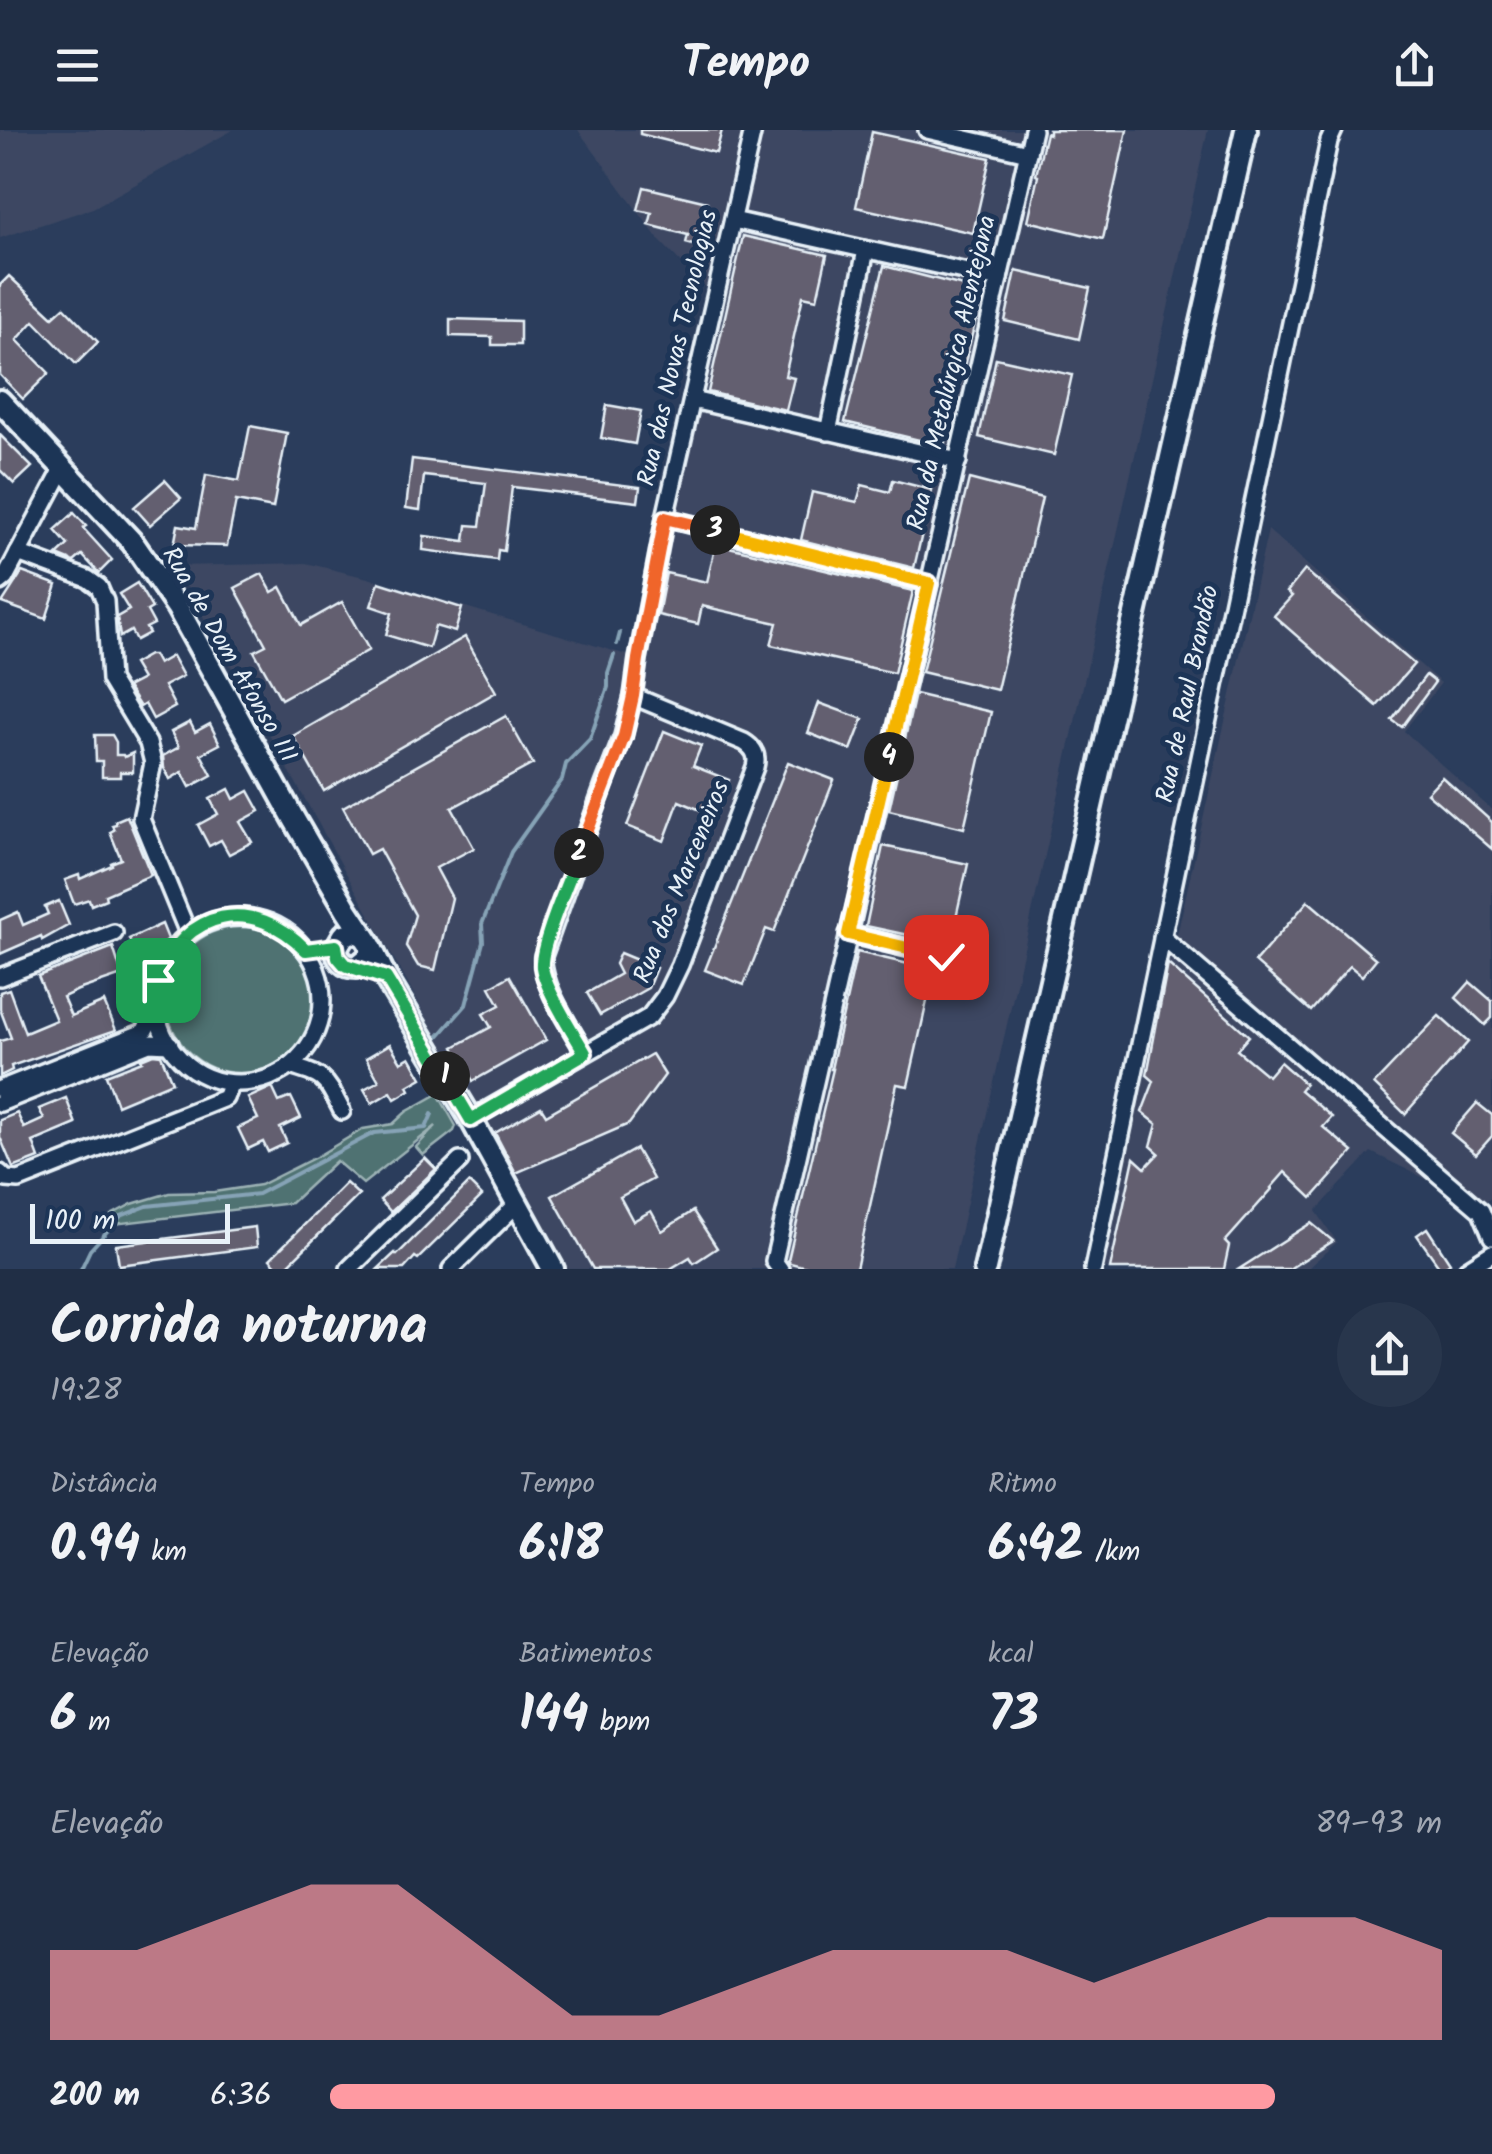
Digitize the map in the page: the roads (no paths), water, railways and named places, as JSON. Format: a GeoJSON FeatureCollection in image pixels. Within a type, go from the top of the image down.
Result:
{"type":"FeatureCollection","features":[{"type":"Feature","properties":{"kind":"main road"},"geometry":{"type":"LineString","coordinates":[[984,1269],[1246,130]]}},
{"type":"Feature","properties":{"kind":"main road","name":"Rua de Dom Afonso III"},"geometry":{"type":"LineString","coordinates":[[0,401],[133,543],[158,576],[347,910],[354,941],[386,978],[471,1120],[553,1269]]}},
{"type":"Feature","properties":{"kind":"main road"},"geometry":{"type":"LineString","coordinates":[[354,941],[338,957],[353,967],[386,978]]}},
{"type":"Feature","properties":{"kind":"street","name":"Rua das Novas Tecnologias"},"geometry":{"type":"LineString","coordinates":[[585,1053],[548,984],[542,956],[624,736],[665,518],[753,130]]}},
{"type":"Feature","properties":{"kind":"street"},"geometry":{"type":"LineString","coordinates":[[927,130],[1028,153]]}},
{"type":"Feature","properties":{"kind":"street","name":"Rua da Metalúrgica Alentejana"},"geometry":{"type":"LineString","coordinates":[[780,1269],[774,1261],[1033,130]]}},
{"type":"Feature","properties":{"kind":"street","name":"Rua de Raul Brandão"},"geometry":{"type":"LineString","coordinates":[[1093,1269],[1334,130]]}},
{"type":"Feature","properties":{"kind":"street"},"geometry":{"type":"LineString","coordinates":[[733,220],[998,279]]}},
{"type":"Feature","properties":{"kind":"street"},"geometry":{"type":"LineString","coordinates":[[828,432],[866,250]]}},
{"type":"Feature","properties":{"kind":"street"},"geometry":{"type":"LineString","coordinates":[[692,400],[958,461]]}},
{"type":"Feature","properties":{"kind":"street"},"geometry":{"type":"LineString","coordinates":[[0,582],[64,467]]}},
{"type":"Feature","properties":{"kind":"street"},"geometry":{"type":"LineString","coordinates":[[665,518],[929,583]]}},
{"type":"Feature","properties":{"kind":"street"},"geometry":{"type":"LineString","coordinates":[[18,552],[99,587],[105,601],[110,680],[151,753],[152,773],[141,819],[188,933]]}},
{"type":"Feature","properties":{"kind":"street","name":"Rua dos Marceneiros"},"geometry":{"type":"LineString","coordinates":[[471,1120],[649,1017],[680,965],[756,762],[753,750],[744,742],[633,696]]}},
{"type":"Feature","properties":{"kind":"street"},"geometry":{"type":"LineString","coordinates":[[181,913],[207,922]]}},
{"type":"Feature","properties":{"kind":"street"},"geometry":{"type":"LineString","coordinates":[[0,1089],[144,1032],[155,1011],[164,962],[174,946],[207,922],[228,916],[271,923],[306,950],[321,987],[322,1010],[305,1050],[290,1066],[262,1080],[230,1083],[188,1066],[163,1035],[155,1011]]}},
{"type":"Feature","properties":{"kind":"street"},"geometry":{"type":"LineString","coordinates":[[0,978],[114,934]]}},
{"type":"Feature","properties":{"kind":"street"},"geometry":{"type":"LineString","coordinates":[[848,934],[946,957]]}},
{"type":"Feature","properties":{"kind":"street"},"geometry":{"type":"LineString","coordinates":[[1162,937],[1487,1207],[1492,1237]]}},
{"type":"Feature","properties":{"kind":"street"},"geometry":{"type":"LineString","coordinates":[[306,950],[354,941]]}},
{"type":"Feature","properties":{"kind":"street"},"geometry":{"type":"LineString","coordinates":[[321,987],[353,967]]}},
{"type":"Feature","properties":{"kind":"street"},"geometry":{"type":"LineString","coordinates":[[0,1103],[149,1044],[170,1044]]}},
{"type":"Feature","properties":{"kind":"street"},"geometry":{"type":"LineString","coordinates":[[290,1066],[320,1075],[342,1111]]}},
{"type":"Feature","properties":{"kind":"street"},"geometry":{"type":"LineString","coordinates":[[0,1173],[6,1179],[18,1180],[122,1140],[225,1098],[230,1083]]}},
{"type":"Feature","properties":{"kind":"street"},"geometry":{"type":"LineString","coordinates":[[348,1269],[460,1161]]}},
{"type":"Feature","properties":{"kind":"street"},"geometry":{"type":"LineString","coordinates":[[455,1268],[517,1204]]}},
{"type":"Feature","properties":{"kind":"street"},"geometry":{"type":"LineString","coordinates":[[1467,1269],[1492,1253]]}},
{"type":"Feature","properties":{"kind":"waterway"},"geometry":{"type":"LineString","coordinates":[[617,644],[620,633]]}},
{"type":"Feature","properties":{"kind":"waterway"},"geometry":{"type":"LineString","coordinates":[[437,1038],[466,1005],[483,942],[482,924],[511,852],[562,780],[566,764],[590,739],[608,687],[614,655]]}},
{"type":"Feature","properties":{"kind":"waterway"},"geometry":{"type":"LineString","coordinates":[[81,1269],[90,1250],[121,1216],[147,1206],[258,1194],[374,1133],[426,1128],[432,1114]]}}]}
